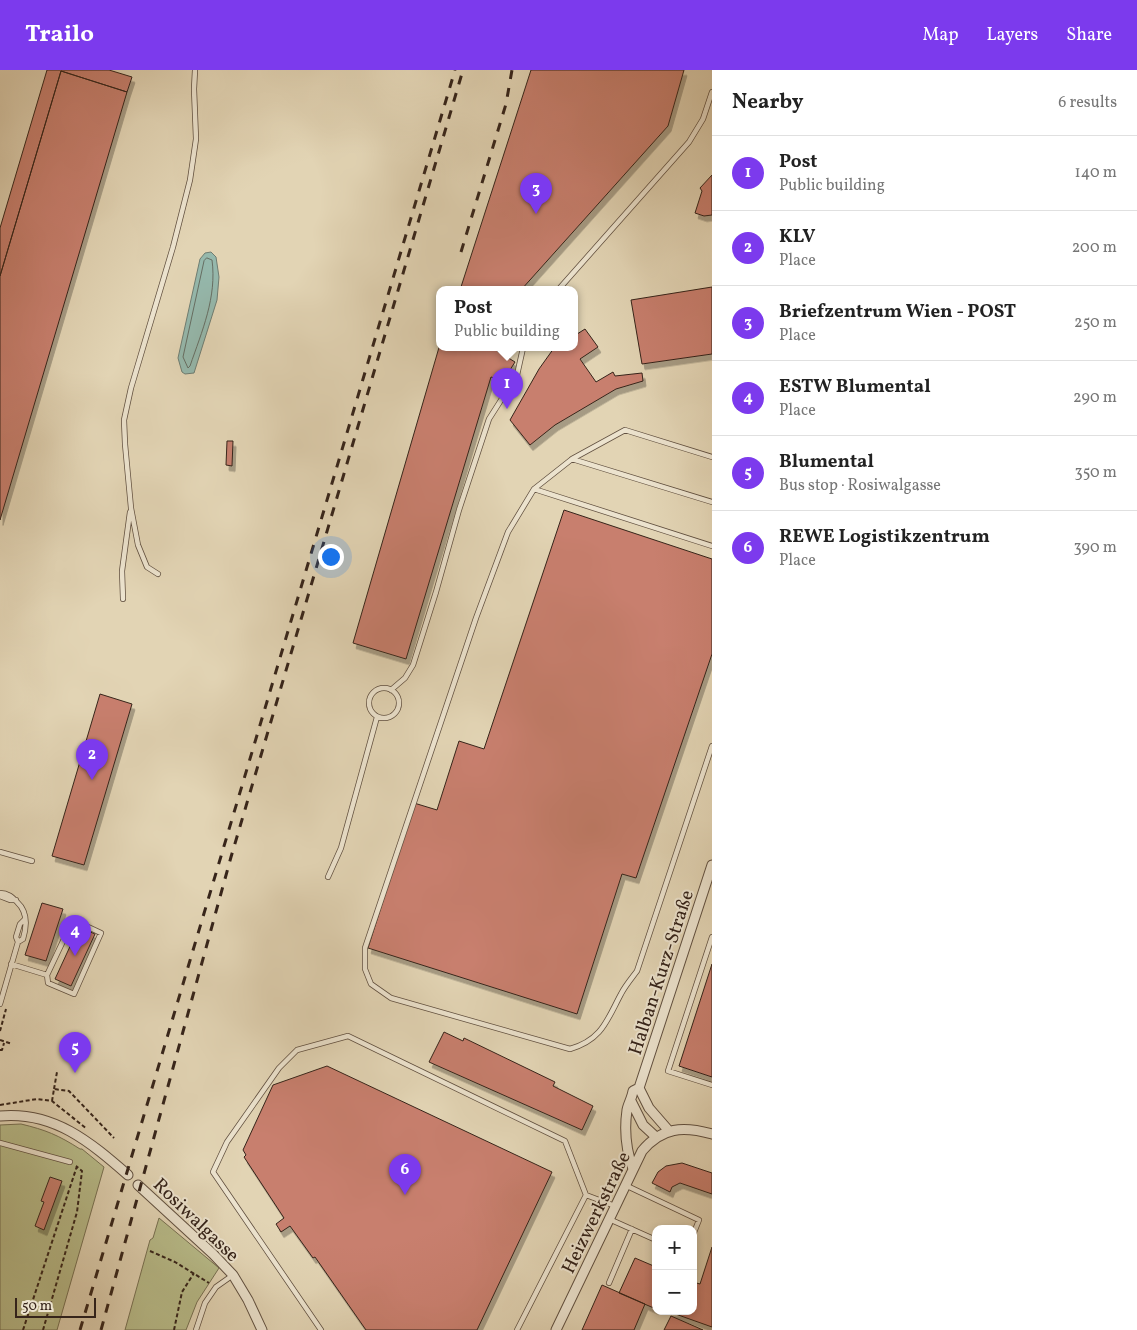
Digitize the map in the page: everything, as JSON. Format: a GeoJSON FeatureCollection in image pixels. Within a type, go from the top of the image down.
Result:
{"type":"FeatureCollection","features":[{"type":"Feature","properties":{"kind":"street","name":"Halban-Kurz-Straße"},"geometry":{"type":"LineString","coordinates":[[633,1169],[626,1144],[628,1107],[633,1091],[639,1088],[712,865]]}},
{"type":"Feature","properties":{"kind":"street"},"geometry":{"type":"LineString","coordinates":[[639,1088],[649,1108],[669,1131]]}},
{"type":"Feature","properties":{"kind":"street"},"geometry":{"type":"LineString","coordinates":[[631,1101],[643,1126],[656,1137]]}},
{"type":"Feature","properties":{"kind":"street","name":"Rosiwalgasse"},"geometry":{"type":"LineString","coordinates":[[0,1116],[25,1115],[68,1129],[107,1157],[128,1175]]}},
{"type":"Feature","properties":{"kind":"street","name":"Heizwerkstraße"},"geometry":{"type":"LineString","coordinates":[[556,1330],[642,1151],[656,1137],[669,1131],[696,1130],[712,1134]]}},
{"type":"Feature","properties":{"kind":"street","name":"Rosiwalgasse"},"geometry":{"type":"LineString","coordinates":[[138,1185],[213,1254],[232,1275],[248,1300],[262,1330]]}},
{"type":"Feature","properties":{"kind":"lane"},"geometry":{"type":"LineString","coordinates":[[158,574],[146,567],[138,545],[131,508],[124,444],[124,420],[131,388],[173,247],[190,180],[196,139],[195,70]]}},
{"type":"Feature","properties":{"kind":"lane"},"geometry":{"type":"LineString","coordinates":[[562,286],[689,142],[703,119],[712,92]]}},
{"type":"Feature","properties":{"kind":"lane"},"geometry":{"type":"LineString","coordinates":[[392,690],[405,678],[413,664],[459,510],[489,419],[517,375],[522,351]]}},
{"type":"Feature","properties":{"kind":"lane"},"geometry":{"type":"LineString","coordinates":[[712,457],[625,430],[572,459],[534,489],[508,532],[455,679],[365,948],[365,969],[372,984],[391,998],[570,1049],[582,1046],[604,1026],[622,992],[636,971],[712,746]]}},
{"type":"Feature","properties":{"kind":"lane"},"geometry":{"type":"LineString","coordinates":[[572,459],[712,502]]}},
{"type":"Feature","properties":{"kind":"lane"},"geometry":{"type":"LineString","coordinates":[[534,489],[712,546]]}},
{"type":"Feature","properties":{"kind":"lane"},"geometry":{"type":"LineString","coordinates":[[123,599],[122,571],[131,508]]}},
{"type":"Feature","properties":{"kind":"lane"},"geometry":{"type":"LineString","coordinates":[[387,688],[392,690],[396,693],[399,703],[396,713],[387,718],[377,717],[370,710],[370,696],[377,689],[387,688]]}},
{"type":"Feature","properties":{"kind":"lane"},"geometry":{"type":"LineString","coordinates":[[328,878],[341,848],[377,717]]}},
{"type":"Feature","properties":{"kind":"lane"},"geometry":{"type":"LineString","coordinates":[[0,852],[32,861]]}},
{"type":"Feature","properties":{"kind":"lane"},"geometry":{"type":"LineString","coordinates":[[0,894],[7,899],[16,900],[24,910],[25,920],[20,924],[16,937],[18,942],[0,1004]]}},
{"type":"Feature","properties":{"kind":"lane"},"geometry":{"type":"LineString","coordinates":[[74,920],[101,933],[74,994],[48,984],[46,976],[74,920]]}},
{"type":"Feature","properties":{"kind":"lane"},"geometry":{"type":"LineString","coordinates":[[712,937],[668,1071],[712,1085]]}},
{"type":"Feature","properties":{"kind":"lane"},"geometry":{"type":"LineString","coordinates":[[11,964],[46,976]]}},
{"type":"Feature","properties":{"kind":"lane"},"geometry":{"type":"LineString","coordinates":[[321,1330],[214,1172],[227,1142],[279,1068],[297,1050],[348,1036],[565,1141],[586,1195],[615,1206]]}},
{"type":"Feature","properties":{"kind":"lane"},"geometry":{"type":"LineString","coordinates":[[0,1143],[70,1162]]}},
{"type":"Feature","properties":{"kind":"lane"},"geometry":{"type":"LineString","coordinates":[[625,1185],[699,1220],[697,1225]]}},
{"type":"Feature","properties":{"kind":"lane"},"geometry":{"type":"LineString","coordinates":[[517,1330],[586,1195]]}},
{"type":"Feature","properties":{"kind":"lane"},"geometry":{"type":"LineString","coordinates":[[608,1219],[652,1238]]}},
{"type":"Feature","properties":{"kind":"lane"},"geometry":{"type":"LineString","coordinates":[[610,1284],[632,1230]]}},
{"type":"Feature","properties":{"kind":"lane"},"geometry":{"type":"LineString","coordinates":[[196,1330],[205,1303],[216,1287],[232,1275]]}},
{"type":"Feature","properties":{"kind":"path"},"geometry":{"type":"LineString","coordinates":[[0,1040],[12,1044]]}},
{"type":"Feature","properties":{"kind":"path"},"geometry":{"type":"LineString","coordinates":[[0,1050],[2,1050],[4,1042]]}},
{"type":"Feature","properties":{"kind":"path"},"geometry":{"type":"LineString","coordinates":[[52,1101],[57,1072]]}},
{"type":"Feature","properties":{"kind":"path"},"geometry":{"type":"LineString","coordinates":[[54,1090],[68,1091],[114,1138]]}},
{"type":"Feature","properties":{"kind":"path"},"geometry":{"type":"LineString","coordinates":[[43,1330],[77,1212],[82,1171],[70,1162]]}},
{"type":"Feature","properties":{"kind":"path"},"geometry":{"type":"LineString","coordinates":[[23,1330],[77,1166]]}},
{"type":"Feature","properties":{"kind":"path"},"geometry":{"type":"LineString","coordinates":[[150,1251],[175,1262],[216,1287]]}},
{"type":"Feature","properties":{"kind":"path"},"geometry":{"type":"LineString","coordinates":[[174,1330],[182,1292],[194,1273]]}},
{"type":"Feature","properties":{"kind":"green space"},"geometry":{"type":"Polygon","coordinates":[[[21,1124],[45,1131],[82,1149],[104,1167],[57,1330],[0,1330],[0,1125],[21,1124]]]}},
{"type":"Feature","properties":{"kind":"green space"},"geometry":{"type":"Polygon","coordinates":[[[159,1218],[219,1268],[197,1302],[186,1330],[125,1330],[150,1240],[153,1238],[159,1218]]]}},
{"type":"Feature","properties":{"kind":"water"},"geometry":{"type":"Polygon","coordinates":[[[211,252],[216,257],[219,277],[217,300],[194,373],[185,374],[182,372],[178,358],[200,259],[205,253],[211,252]]]}},
{"type":"Feature","properties":{"kind":"building"},"geometry":{"type":"Polygon","coordinates":[[[47,70],[109,70],[132,77],[127,92],[61,71],[0,276],[0,228],[47,70]]]}},
{"type":"Feature","properties":{"kind":"building"},"geometry":{"type":"Polygon","coordinates":[[[531,70],[684,70],[668,126],[525,286],[461,286],[531,70]]]}},
{"type":"Feature","properties":{"kind":"building"},"geometry":{"type":"Polygon","coordinates":[[[61,71],[127,92],[0,520],[0,276],[61,71]]]}},
{"type":"Feature","properties":{"kind":"building"},"geometry":{"type":"Polygon","coordinates":[[[712,175],[712,215],[704,216],[695,213],[702,191],[700,188],[712,175]]]}},
{"type":"Feature","properties":{"kind":"building"},"geometry":{"type":"Polygon","coordinates":[[[712,287],[712,354],[642,364],[631,300],[712,287]]]}},
{"type":"Feature","properties":{"kind":"building"},"geometry":{"type":"Polygon","coordinates":[[[585,329],[598,347],[580,359],[596,382],[613,372],[615,376],[642,373],[643,381],[616,389],[555,425],[530,445],[510,420],[539,369],[552,351],[578,351],[578,333],[585,329]]]}},
{"type":"Feature","properties":{"kind":"building"},"geometry":{"type":"Polygon","coordinates":[[[438,351],[497,351],[515,362],[503,381],[491,377],[406,659],[353,643],[438,351]]]}},
{"type":"Feature","properties":{"kind":"building"},"geometry":{"type":"Polygon","coordinates":[[[227,441],[233,441],[232,466],[226,465],[227,441]]]}},
{"type":"Feature","properties":{"kind":"building"},"geometry":{"type":"Polygon","coordinates":[[[564,510],[712,559],[712,654],[636,878],[622,874],[577,1014],[368,948],[414,803],[437,810],[459,741],[484,749],[564,510]]]}},
{"type":"Feature","properties":{"kind":"building"},"geometry":{"type":"Polygon","coordinates":[[[100,694],[132,704],[84,865],[52,856],[100,694]]]}},
{"type":"Feature","properties":{"kind":"building"},"geometry":{"type":"Polygon","coordinates":[[[42,903],[63,909],[46,961],[25,955],[42,903]]]}},
{"type":"Feature","properties":{"kind":"building"},"geometry":{"type":"Polygon","coordinates":[[[79,927],[95,934],[71,986],[55,979],[79,927]]]}},
{"type":"Feature","properties":{"kind":"building"},"geometry":{"type":"Polygon","coordinates":[[[712,964],[712,1077],[679,1066],[712,964]]]}},
{"type":"Feature","properties":{"kind":"building"},"geometry":{"type":"Polygon","coordinates":[[[444,1032],[463,1041],[464,1038],[555,1082],[553,1086],[593,1106],[582,1130],[429,1062],[444,1032]]]}},
{"type":"Feature","properties":{"kind":"building"},"geometry":{"type":"Polygon","coordinates":[[[327,1066],[552,1172],[477,1330],[366,1330],[315,1257],[313,1258],[290,1226],[281,1232],[276,1224],[284,1218],[244,1157],[246,1155],[243,1150],[273,1085],[327,1066]]]}},
{"type":"Feature","properties":{"kind":"building"},"geometry":{"type":"Polygon","coordinates":[[[682,1163],[712,1173],[712,1194],[680,1183],[672,1187],[670,1192],[652,1183],[658,1172],[666,1166],[682,1163]]]}},
{"type":"Feature","properties":{"kind":"building"},"geometry":{"type":"Polygon","coordinates":[[[50,1177],[62,1181],[44,1230],[35,1226],[44,1202],[41,1201],[50,1177]]]}},
{"type":"Feature","properties":{"kind":"building"},"geometry":{"type":"Polygon","coordinates":[[[712,1247],[712,1327],[678,1315],[697,1315],[697,1283],[700,1284],[712,1247]]]}},
{"type":"Feature","properties":{"kind":"building"},"geometry":{"type":"Polygon","coordinates":[[[635,1258],[652,1265],[652,1307],[619,1293],[635,1258]]]}},
{"type":"Feature","properties":{"kind":"building"},"geometry":{"type":"Polygon","coordinates":[[[602,1285],[645,1304],[634,1330],[582,1330],[602,1285]]]}},
{"type":"Feature","properties":{"kind":"building"},"geometry":{"type":"Polygon","coordinates":[[[671,1316],[703,1330],[664,1330],[671,1316]]]}},
{"type":"Feature","properties":{"kind":"railway"},"geometry":{"type":"LineString","coordinates":[[80,1330],[455,70]]}},
{"type":"Feature","properties":{"kind":"railway"},"geometry":{"type":"LineString","coordinates":[[101,1330],[231,857],[463,70]]}},
{"type":"Feature","properties":{"kind":"railway"},"geometry":{"type":"LineString","coordinates":[[461,252],[506,104],[512,70]]}},
{"type":"Feature","properties":{"kind":"place","name":"Briefzentrum Wien - POST"},"geometry":{"type":"Point","coordinates":[536,214]}},
{"type":"Feature","properties":{"kind":"place","name":"Post"},"geometry":{"type":"Point","coordinates":[507,409]}},
{"type":"Feature","properties":{"kind":"place","name":"KLV"},"geometry":{"type":"Point","coordinates":[92,780]}},
{"type":"Feature","properties":{"kind":"place","name":"ESTW Blumental"},"geometry":{"type":"Point","coordinates":[75,956]}},
{"type":"Feature","properties":{"kind":"place","name":"Blumental"},"geometry":{"type":"Point","coordinates":[75,1073]}},
{"type":"Feature","properties":{"kind":"place","name":"REWE Logistikzentrum"},"geometry":{"type":"Point","coordinates":[405,1195]}}]}
